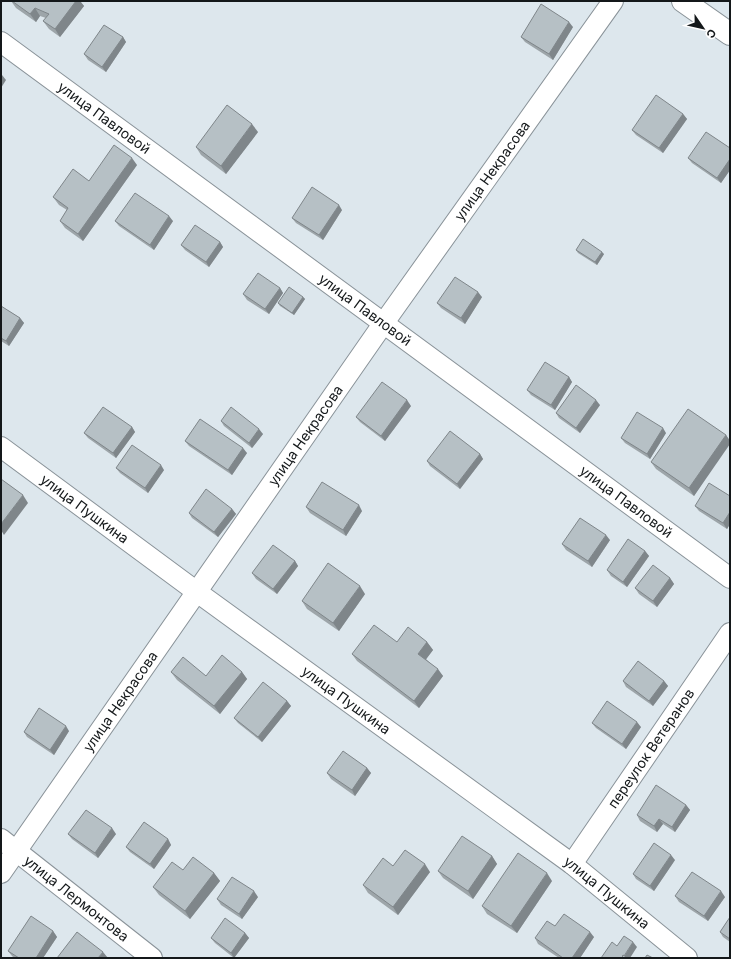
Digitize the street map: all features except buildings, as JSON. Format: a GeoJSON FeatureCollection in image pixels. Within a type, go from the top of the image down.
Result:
{"type":"FeatureCollection","features":[{"type":"Feature","properties":{"kind":"street","name":"улица Некрасова"},"geometry":{"type":"LineString","coordinates":[[1,872],[9,845],[197,592],[383,324],[612,1]]}},
{"type":"Feature","properties":{"kind":"street"},"geometry":{"type":"LineString","coordinates":[[683,1],[730,34]]}},
{"type":"Feature","properties":{"kind":"street","name":"улица Павловой"},"geometry":{"type":"LineString","coordinates":[[1,42],[730,578]]}},
{"type":"Feature","properties":{"kind":"street","name":"улица Пушкина"},"geometry":{"type":"LineString","coordinates":[[1,447],[197,592],[572,864],[687,958]]}},
{"type":"Feature","properties":{"kind":"street","name":"переулок Ветеранов"},"geometry":{"type":"LineString","coordinates":[[572,864],[730,633]]}},
{"type":"Feature","properties":{"kind":"street","name":"улица Лермонтова"},"geometry":{"type":"LineString","coordinates":[[9,845],[152,958]]}}]}
